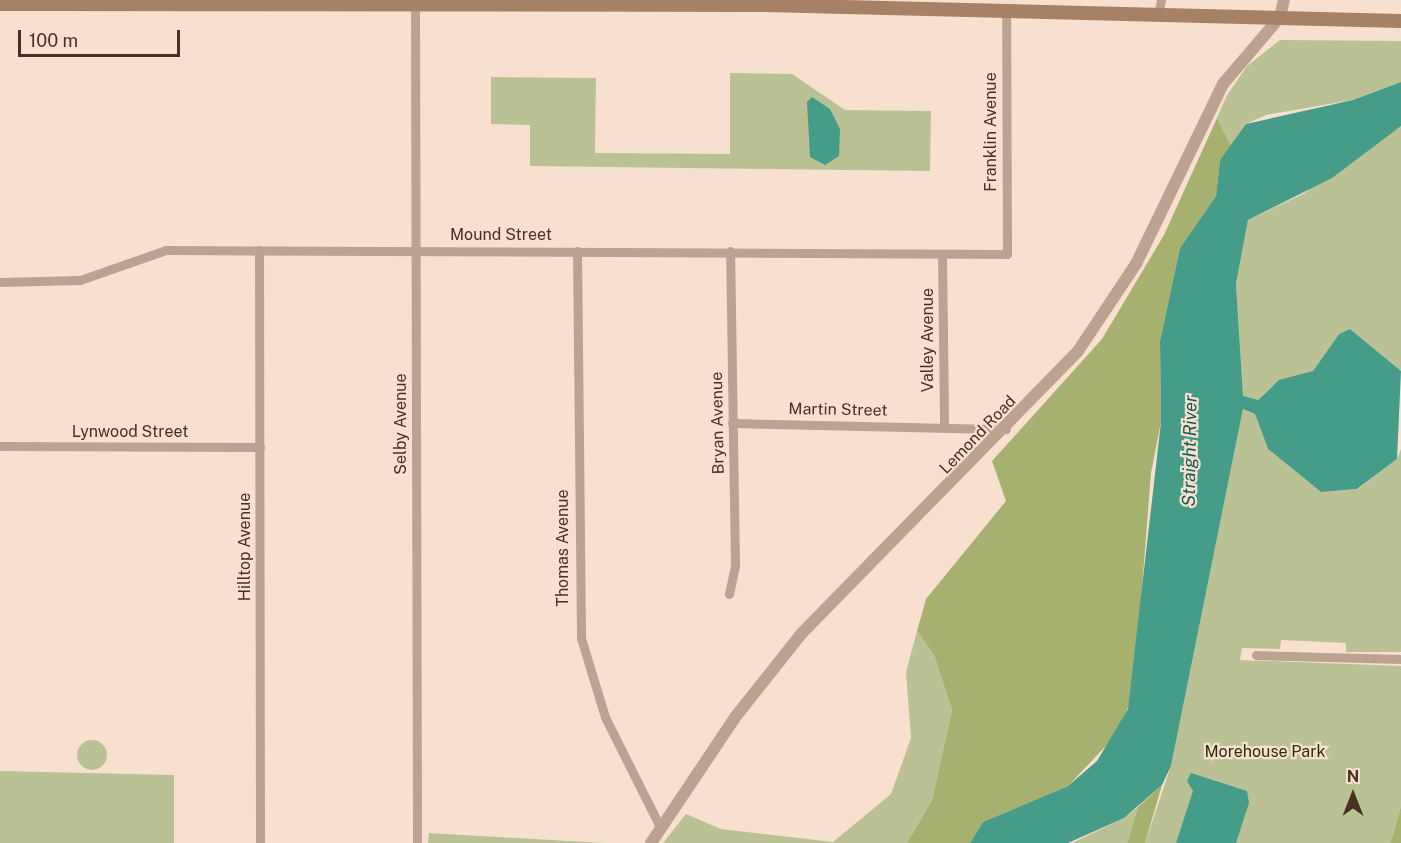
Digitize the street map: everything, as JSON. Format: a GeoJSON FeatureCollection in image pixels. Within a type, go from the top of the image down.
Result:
{"type":"FeatureCollection","features":[{"type":"Feature","properties":{"kind":"main road"},"geometry":{"type":"LineString","coordinates":[[0,4],[765,3],[1006,10],[1160,6],[1280,17],[1401,21]]}},
{"type":"Feature","properties":{"kind":"street"},"geometry":{"type":"LineString","coordinates":[[1280,17],[1284,0]]}},
{"type":"Feature","properties":{"kind":"street","name":"Selby Avenue"},"geometry":{"type":"LineString","coordinates":[[415,5],[417,843]]}},
{"type":"Feature","properties":{"kind":"street","name":"Franklin Avenue"},"geometry":{"type":"LineString","coordinates":[[1006,10],[1007,254]]}},
{"type":"Feature","properties":{"kind":"street","name":"Lemond Road"},"geometry":{"type":"LineString","coordinates":[[651,843],[736,716],[802,633],[1053,382],[1110,306],[1223,84],[1280,17]]}},
{"type":"Feature","properties":{"kind":"street","name":"Mound Street"},"geometry":{"type":"LineString","coordinates":[[0,282],[80,280],[166,250],[1007,254]]}},
{"type":"Feature","properties":{"kind":"street","name":"Hilltop Avenue"},"geometry":{"type":"LineString","coordinates":[[259,250],[260,843]]}},
{"type":"Feature","properties":{"kind":"street","name":"Thomas Avenue"},"geometry":{"type":"LineString","coordinates":[[577,251],[581,638],[605,717],[661,829]]}},
{"type":"Feature","properties":{"kind":"street","name":"Bryan Avenue"},"geometry":{"type":"LineString","coordinates":[[729,594],[735,564],[730,251]]}},
{"type":"Feature","properties":{"kind":"street","name":"Valley Avenue"},"geometry":{"type":"LineString","coordinates":[[942,254],[944,427]]}},
{"type":"Feature","properties":{"kind":"street","name":"Martin Street"},"geometry":{"type":"LineString","coordinates":[[732,423],[1007,429]]}},
{"type":"Feature","properties":{"kind":"street","name":"Lynwood Street"},"geometry":{"type":"LineString","coordinates":[[0,446],[260,447]]}},
{"type":"Feature","properties":{"kind":"street"},"geometry":{"type":"LineString","coordinates":[[1256,655],[1401,659]]}},
{"type":"Feature","properties":{"kind":"green space"},"geometry":{"type":"Polygon","coordinates":[[[1280,40],[1401,41],[1401,82],[1353,100],[1266,115],[1246,124],[1231,146],[1217,118],[1227,95],[1247,66],[1280,40]]]}},
{"type":"Feature","properties":{"kind":"green space"},"geometry":{"type":"Polygon","coordinates":[[[730,73],[792,74],[845,110],[931,111],[930,171],[530,166],[530,125],[491,124],[491,77],[596,78],[595,153],[730,154],[730,73]]]}},
{"type":"Feature","properties":{"kind":"green space"},"geometry":{"type":"Polygon","coordinates":[[[1217,118],[1231,146],[1220,160],[1216,196],[1180,248],[1160,341],[1161,422],[1151,473],[1134,691],[1119,732],[1068,786],[983,822],[970,843],[907,843],[932,800],[952,710],[934,655],[917,631],[926,599],[1006,501],[992,461],[1102,339],[1164,235],[1217,118]]]}},
{"type":"Feature","properties":{"kind":"green space"},"geometry":{"type":"Polygon","coordinates":[[[1401,126],[1401,371],[1350,329],[1339,334],[1313,371],[1273,385],[1258,400],[1243,397],[1236,284],[1248,220],[1303,194],[1401,126]]]}},
{"type":"Feature","properties":{"kind":"green space","name":"Morehouse Park"},"geometry":{"type":"Polygon","coordinates":[[[1243,409],[1255,414],[1268,449],[1321,492],[1358,489],[1397,459],[1401,449],[1401,652],[1346,652],[1346,643],[1281,640],[1280,649],[1242,648],[1240,660],[1401,666],[1401,806],[1390,843],[1145,843],[1171,766],[1243,409]]]}},
{"type":"Feature","properties":{"kind":"green space"},"geometry":{"type":"Polygon","coordinates":[[[917,631],[934,655],[952,710],[932,800],[907,843],[663,843],[686,814],[721,829],[833,842],[891,794],[911,738],[906,672],[917,631]]]}},
{"type":"Feature","properties":{"kind":"green space"},"geometry":{"type":"Polygon","coordinates":[[[92,740],[103,744],[107,755],[103,766],[92,770],[81,766],[77,755],[81,744],[92,740]]]}},
{"type":"Feature","properties":{"kind":"green space"},"geometry":{"type":"Polygon","coordinates":[[[0,771],[174,775],[174,843],[0,843],[0,771]]]}},
{"type":"Feature","properties":{"kind":"green space"},"geometry":{"type":"Polygon","coordinates":[[[1162,785],[1145,843],[1127,843],[1138,807],[1162,785]]]}},
{"type":"Feature","properties":{"kind":"green space"},"geometry":{"type":"Polygon","coordinates":[[[1401,806],[1401,843],[1390,843],[1393,834],[1401,806]]]}},
{"type":"Feature","properties":{"kind":"green space"},"geometry":{"type":"Polygon","coordinates":[[[1138,807],[1127,843],[1072,843],[1124,818],[1138,807]]]}},
{"type":"Feature","properties":{"kind":"green space"},"geometry":{"type":"Polygon","coordinates":[[[429,833],[604,843],[428,843],[429,833]]]}},
{"type":"Feature","properties":{"kind":"water","name":"Straight River"},"geometry":{"type":"Polygon","coordinates":[[[1401,82],[1401,126],[1332,178],[1248,220],[1236,284],[1243,396],[1258,400],[1279,380],[1313,371],[1339,334],[1350,329],[1401,371],[1397,459],[1357,489],[1321,492],[1268,449],[1255,414],[1243,409],[1171,766],[1162,785],[1124,818],[1068,843],[970,843],[983,822],[1068,786],[1097,761],[1128,709],[1161,422],[1160,341],[1180,248],[1216,196],[1220,160],[1246,124],[1353,100],[1401,82]]]}},
{"type":"Feature","properties":{"kind":"water"},"geometry":{"type":"Polygon","coordinates":[[[812,97],[830,109],[840,129],[839,156],[825,165],[810,157],[807,102],[812,97]]]}},
{"type":"Feature","properties":{"kind":"water"},"geometry":{"type":"Polygon","coordinates":[[[1191,773],[1247,791],[1249,803],[1236,843],[1176,843],[1193,791],[1187,781],[1191,773]]]}}]}
